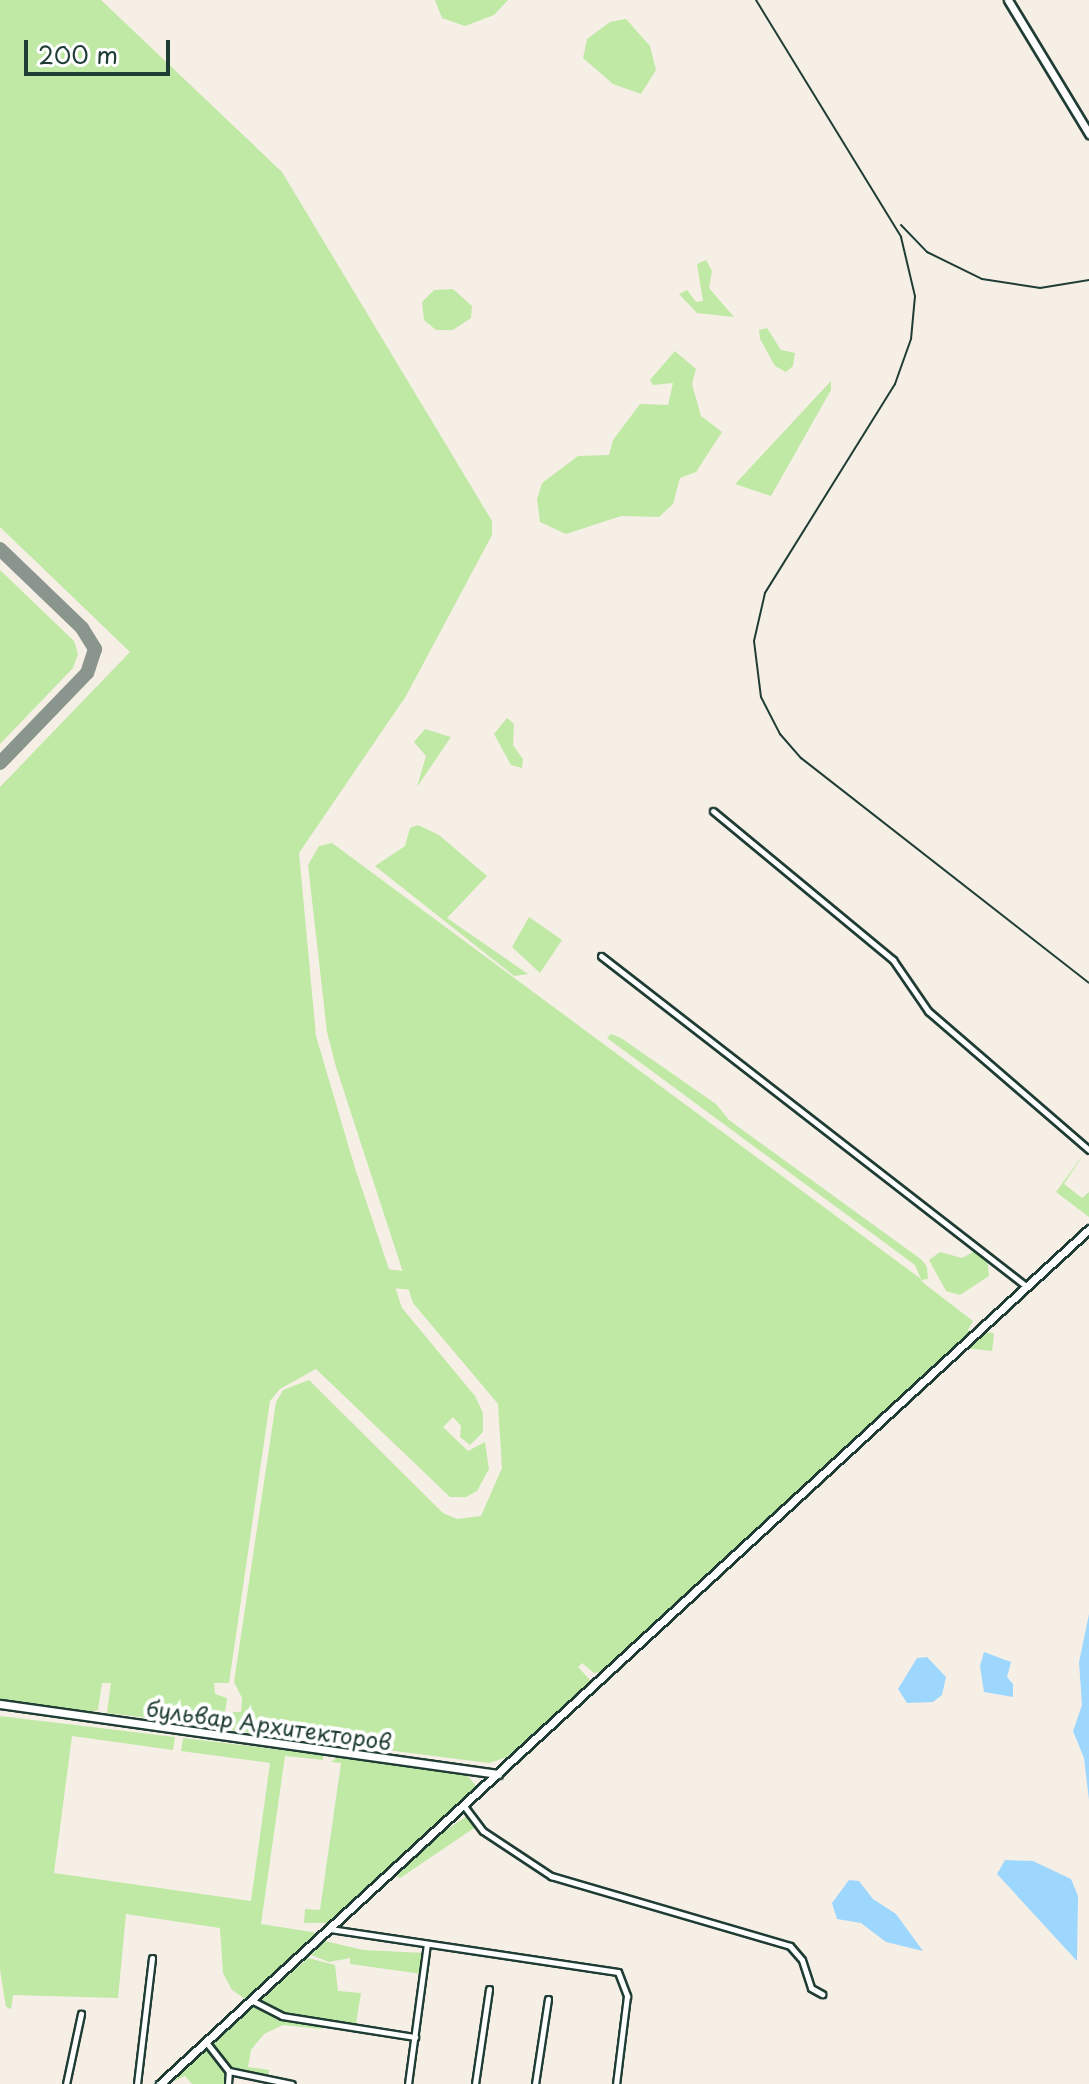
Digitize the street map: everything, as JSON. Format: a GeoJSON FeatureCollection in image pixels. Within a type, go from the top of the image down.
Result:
{"type":"FeatureCollection","features":[{"type":"Feature","properties":{"kind":"main road"},"geometry":{"type":"LineString","coordinates":[[1008,0],[1089,134]]}},
{"type":"Feature","properties":{"kind":"main road"},"geometry":{"type":"LineString","coordinates":[[160,2084],[1089,1229]]}},
{"type":"Feature","properties":{"kind":"main road","name":"бульвар Архитекторов"},"geometry":{"type":"LineString","coordinates":[[0,1706],[498,1774]]}},
{"type":"Feature","properties":{"kind":"street"},"geometry":{"type":"LineString","coordinates":[[713,811],[893,960],[928,1011],[1089,1150]]}},
{"type":"Feature","properties":{"kind":"street"},"geometry":{"type":"LineString","coordinates":[[601,956],[1026,1286]]}},
{"type":"Feature","properties":{"kind":"street"},"geometry":{"type":"LineString","coordinates":[[464,1806],[483,1831],[551,1876],[790,1946],[802,1960],[811,1988],[822,1994]]}},
{"type":"Feature","properties":{"kind":"street"},"geometry":{"type":"LineString","coordinates":[[330,1929],[602,1966],[623,1976],[627,1996],[616,2084]]}},
{"type":"Feature","properties":{"kind":"street"},"geometry":{"type":"LineString","coordinates":[[408,2084],[427,1944]]}},
{"type":"Feature","properties":{"kind":"street"},"geometry":{"type":"LineString","coordinates":[[137,2084],[152,1958]]}},
{"type":"Feature","properties":{"kind":"street"},"geometry":{"type":"LineString","coordinates":[[475,2084],[489,1989]]}},
{"type":"Feature","properties":{"kind":"street"},"geometry":{"type":"LineString","coordinates":[[535,2084],[548,1999]]}},
{"type":"Feature","properties":{"kind":"street"},"geometry":{"type":"LineString","coordinates":[[253,2001],[282,2016],[415,2037]]}},
{"type":"Feature","properties":{"kind":"street"},"geometry":{"type":"LineString","coordinates":[[66,2084],[81,2014]]}},
{"type":"Feature","properties":{"kind":"street"},"geometry":{"type":"LineString","coordinates":[[206,2042],[229,2071],[292,2084]]}},
{"type":"Feature","properties":{"kind":"street"},"geometry":{"type":"LineString","coordinates":[[228,2084],[229,2071]]}},
{"type":"Feature","properties":{"kind":"green space"},"geometry":{"type":"Polygon","coordinates":[[[0,0],[101,0],[282,172],[492,521],[492,535],[406,696],[299,853],[316,1036],[355,1168],[402,1308],[475,1396],[483,1413],[483,1432],[470,1445],[460,1437],[461,1426],[453,1417],[443,1427],[468,1451],[485,1442],[489,1469],[477,1491],[466,1497],[450,1497],[316,1369],[280,1389],[270,1401],[229,1683],[214,1683],[215,1694],[227,1698],[223,1727],[107,1713],[111,1683],[102,1683],[98,1710],[91,1712],[0,1699],[0,787],[130,652],[0,527],[0,0]]]}},
{"type":"Feature","properties":{"kind":"green space"},"geometry":{"type":"Polygon","coordinates":[[[435,0],[508,0],[494,15],[465,26],[442,18],[435,0]]]}},
{"type":"Feature","properties":{"kind":"green space"},"geometry":{"type":"Polygon","coordinates":[[[626,19],[650,46],[656,70],[641,94],[613,84],[583,58],[587,39],[610,22],[626,19]]]}},
{"type":"Feature","properties":{"kind":"green space"},"geometry":{"type":"Polygon","coordinates":[[[706,260],[712,271],[709,288],[734,317],[697,313],[679,294],[687,290],[696,302],[703,301],[697,264],[706,260]]]}},
{"type":"Feature","properties":{"kind":"green space"},"geometry":{"type":"Polygon","coordinates":[[[453,289],[472,306],[471,318],[453,330],[436,330],[424,320],[422,302],[434,290],[453,289]]]}},
{"type":"Feature","properties":{"kind":"green space"},"geometry":{"type":"Polygon","coordinates":[[[767,328],[781,350],[795,353],[793,366],[786,372],[775,366],[760,339],[759,330],[767,328]]]}},
{"type":"Feature","properties":{"kind":"green space"},"geometry":{"type":"Polygon","coordinates":[[[675,351],[696,369],[692,384],[701,416],[722,432],[696,472],[680,478],[673,504],[659,517],[621,516],[566,534],[540,522],[537,499],[542,483],[578,456],[609,455],[613,440],[640,404],[668,405],[673,383],[653,385],[650,380],[675,351]]]}},
{"type":"Feature","properties":{"kind":"green space"},"geometry":{"type":"Polygon","coordinates":[[[831,381],[831,390],[771,496],[735,484],[831,381]]]}},
{"type":"Feature","properties":{"kind":"green space"},"geometry":{"type":"Polygon","coordinates":[[[0,570],[74,641],[78,654],[73,668],[0,744],[0,570]]]}},
{"type":"Feature","properties":{"kind":"green space"},"geometry":{"type":"Polygon","coordinates":[[[507,718],[514,724],[513,745],[523,759],[522,768],[511,765],[494,734],[507,718]]]}},
{"type":"Feature","properties":{"kind":"green space"},"geometry":{"type":"Polygon","coordinates":[[[425,729],[451,737],[417,787],[426,756],[414,742],[425,729]]]}},
{"type":"Feature","properties":{"kind":"green space"},"geometry":{"type":"Polygon","coordinates":[[[418,825],[439,835],[487,876],[447,918],[528,974],[514,976],[375,866],[405,846],[410,828],[418,825]]]}},
{"type":"Feature","properties":{"kind":"green space"},"geometry":{"type":"Polygon","coordinates":[[[332,843],[921,1279],[915,1265],[607,1038],[611,1034],[621,1038],[716,1104],[729,1120],[922,1260],[927,1267],[928,1279],[921,1280],[973,1321],[963,1338],[602,1672],[594,1673],[582,1663],[578,1667],[590,1680],[587,1686],[507,1757],[489,1763],[231,1730],[233,1712],[241,1712],[242,1698],[234,1682],[276,1402],[283,1390],[309,1380],[443,1513],[457,1519],[481,1516],[502,1468],[498,1404],[413,1303],[336,1067],[327,1032],[308,865],[319,846],[332,843]]]}},
{"type":"Feature","properties":{"kind":"green space"},"geometry":{"type":"Polygon","coordinates":[[[529,917],[562,940],[540,973],[512,947],[529,917]]]}},
{"type":"Feature","properties":{"kind":"green space"},"geometry":{"type":"Polygon","coordinates":[[[1085,1152],[1064,1184],[1082,1198],[1089,1192],[1089,1217],[1056,1192],[1085,1152]]]}},
{"type":"Feature","properties":{"kind":"green space"},"geometry":{"type":"Polygon","coordinates":[[[977,1250],[987,1256],[989,1276],[960,1295],[946,1291],[929,1260],[940,1252],[962,1258],[977,1250]]]}},
{"type":"Feature","properties":{"kind":"green space"},"geometry":{"type":"Polygon","coordinates":[[[290,1259],[994,1333],[992,1351],[288,1277],[290,1259]]]}},
{"type":"Feature","properties":{"kind":"green space"},"geometry":{"type":"Polygon","coordinates":[[[0,1716],[175,1737],[173,1750],[72,1736],[54,1873],[251,1901],[270,1763],[181,1751],[183,1738],[323,1755],[323,1760],[285,1756],[261,1924],[318,1933],[245,1999],[232,1990],[223,1973],[220,1928],[126,1914],[118,1998],[13,1995],[11,2009],[6,2007],[0,1970],[0,1716]]]}},
{"type":"Feature","properties":{"kind":"green space"},"geometry":{"type":"Polygon","coordinates":[[[339,1756],[467,1775],[476,1786],[330,1923],[304,1923],[305,1909],[320,1910],[341,1763],[331,1762],[339,1756]]]}},
{"type":"Feature","properties":{"kind":"green space"},"geometry":{"type":"Polygon","coordinates":[[[467,1816],[475,1828],[399,1878],[392,1867],[467,1816]]]}},
{"type":"Feature","properties":{"kind":"green space"},"geometry":{"type":"Polygon","coordinates":[[[325,1941],[363,1950],[425,1953],[422,1974],[350,1964],[350,1958],[329,1962],[311,1955],[325,1941]]]}},
{"type":"Feature","properties":{"kind":"green space"},"geometry":{"type":"Polygon","coordinates":[[[308,1958],[335,1965],[338,1991],[361,1993],[356,2024],[281,2013],[259,2002],[308,1958]]]}},
{"type":"Feature","properties":{"kind":"green space"},"geometry":{"type":"Polygon","coordinates":[[[255,2005],[271,2016],[321,2024],[321,2029],[283,2025],[264,2034],[251,2050],[248,2067],[269,2070],[268,2077],[233,2069],[212,2043],[255,2005]]]}},
{"type":"Feature","properties":{"kind":"green space"},"geometry":{"type":"Polygon","coordinates":[[[206,2050],[224,2071],[225,2084],[192,2084],[185,2076],[168,2084],[206,2050]]]}},
{"type":"Feature","properties":{"kind":"water"},"geometry":{"type":"Polygon","coordinates":[[[1089,1614],[1089,1800],[1084,1758],[1073,1731],[1082,1705],[1079,1662],[1089,1614]]]}},
{"type":"Feature","properties":{"kind":"water"},"geometry":{"type":"Polygon","coordinates":[[[984,1652],[1011,1662],[1007,1677],[1013,1684],[1013,1697],[984,1692],[980,1666],[984,1652]]]}},
{"type":"Feature","properties":{"kind":"water"},"geometry":{"type":"Polygon","coordinates":[[[927,1657],[946,1677],[942,1695],[933,1702],[907,1703],[898,1689],[917,1658],[927,1657]]]}},
{"type":"Feature","properties":{"kind":"water"},"geometry":{"type":"Polygon","coordinates":[[[1005,1860],[1033,1861],[1071,1879],[1078,1896],[1077,1961],[997,1874],[1005,1860]]]}},
{"type":"Feature","properties":{"kind":"water"},"geometry":{"type":"Polygon","coordinates":[[[849,1880],[859,1881],[873,1899],[896,1914],[923,1951],[886,1942],[861,1923],[837,1919],[832,1903],[849,1880]]]}},
{"type":"Feature","properties":{"kind":"taxiway"},"geometry":{"type":"LineString","coordinates":[[0,549],[82,628],[95,649],[87,673],[0,763]]}},
{"type":"Feature","properties":{"kind":"railway"},"geometry":{"type":"LineString","coordinates":[[756,0],[901,237],[915,296],[911,339],[895,384],[765,593],[754,641],[761,697],[780,734],[801,758],[1089,983]]}},
{"type":"Feature","properties":{"kind":"railway"},"geometry":{"type":"LineString","coordinates":[[901,225],[927,252],[982,279],[1040,288],[1089,280]]}}]}
